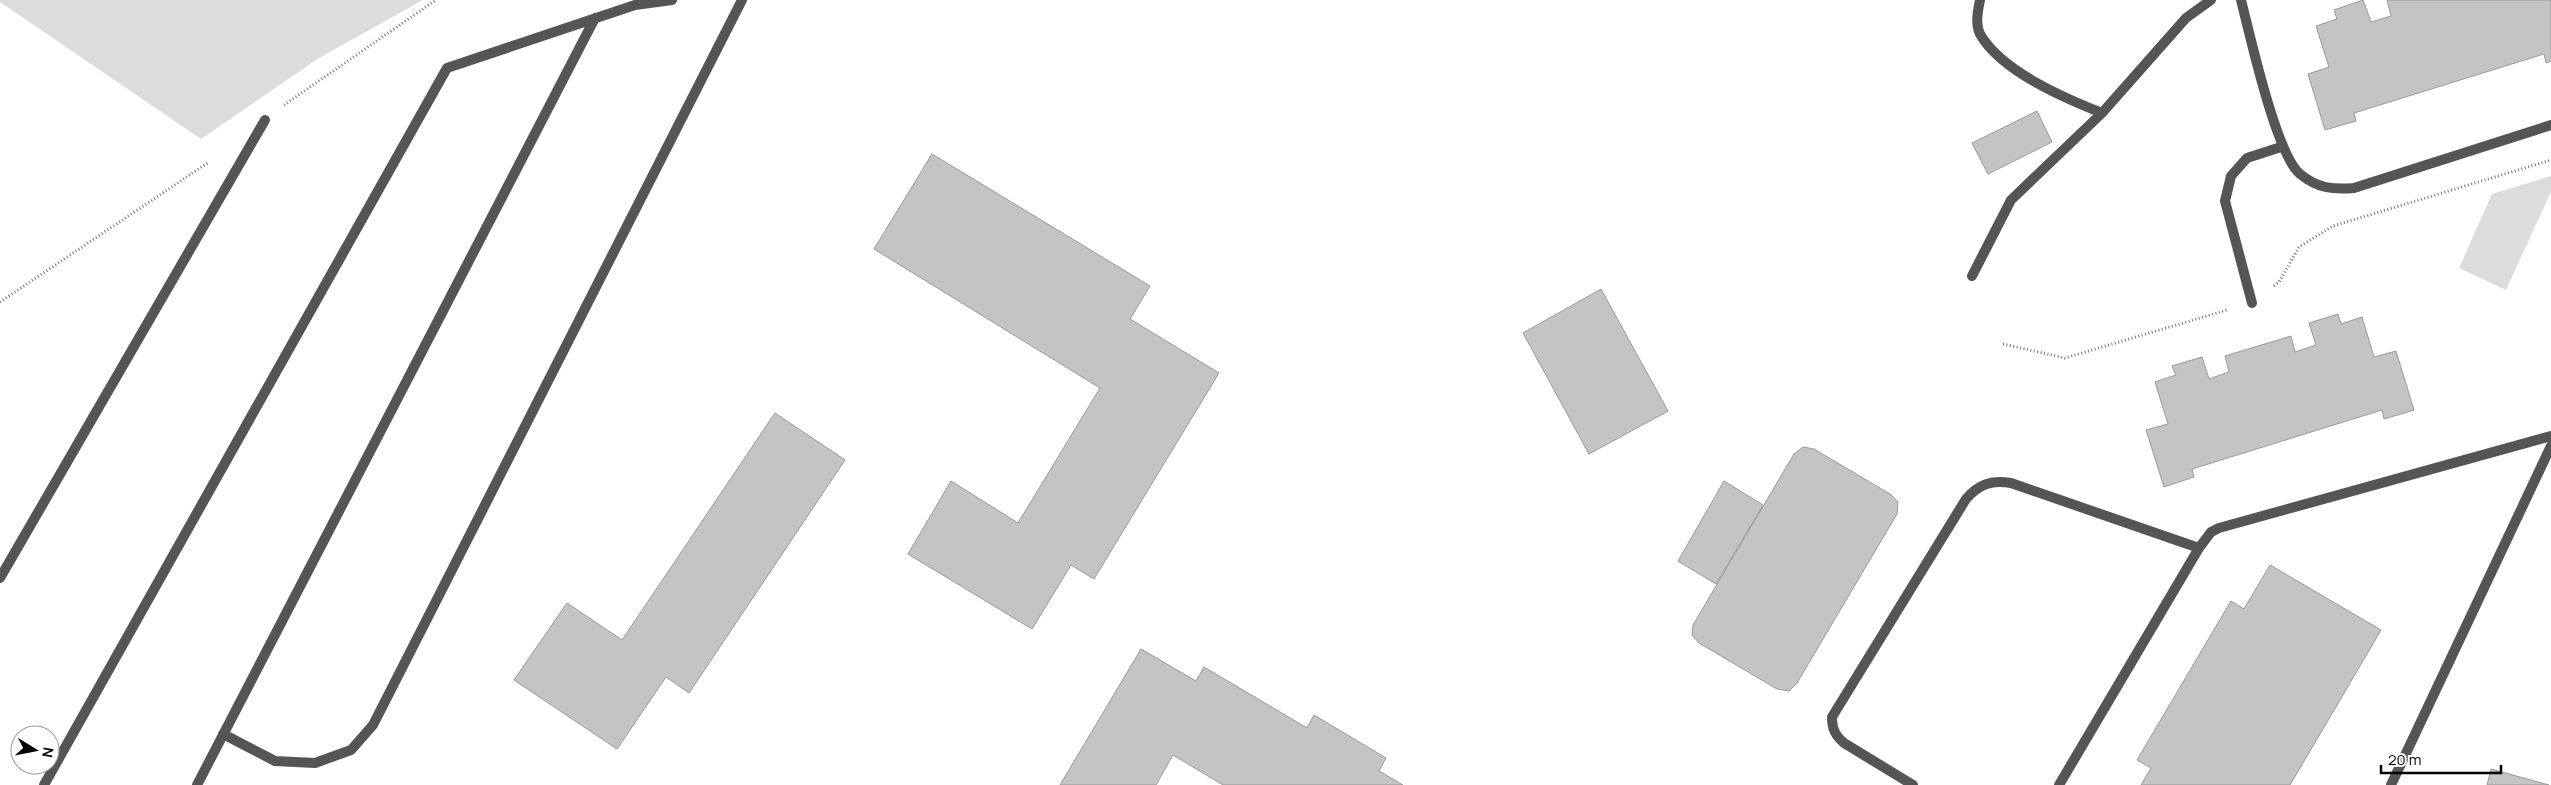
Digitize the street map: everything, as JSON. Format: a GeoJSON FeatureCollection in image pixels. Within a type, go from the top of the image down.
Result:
{"type":"FeatureCollection","features":[{"type":"Feature","properties":{"kind":"street"},"geometry":{"type":"LineString","coordinates":[[44,785],[447,68],[635,5],[672,0]]}},
{"type":"Feature","properties":{"kind":"street"},"geometry":{"type":"LineString","coordinates":[[223,734],[275,761],[315,764],[351,750],[373,725],[742,0]]}},
{"type":"Feature","properties":{"kind":"street"},"geometry":{"type":"LineString","coordinates":[[1980,0],[1977,14],[1979,33],[2005,61],[2051,92],[2102,113]]}},
{"type":"Feature","properties":{"kind":"street"},"geometry":{"type":"LineString","coordinates":[[1972,276],[2011,200],[2102,113],[2186,18],[2211,0]]}},
{"type":"Feature","properties":{"kind":"street"},"geometry":{"type":"LineString","coordinates":[[2241,0],[2281,146],[2298,173],[2317,186],[2332,190],[2354,188],[2551,125]]}},
{"type":"Feature","properties":{"kind":"street"},"geometry":{"type":"LineString","coordinates":[[197,785],[595,18]]}},
{"type":"Feature","properties":{"kind":"street"},"geometry":{"type":"LineString","coordinates":[[0,578],[265,120]]}},
{"type":"Feature","properties":{"kind":"street"},"geometry":{"type":"LineString","coordinates":[[2252,303],[2224,201],[2231,176],[2247,158],[2281,146]]}},
{"type":"Feature","properties":{"kind":"street"},"geometry":{"type":"LineString","coordinates":[[2060,785],[2199,548],[2211,532],[2219,528],[2551,436]]}},
{"type":"Feature","properties":{"kind":"street"},"geometry":{"type":"LineString","coordinates":[[2391,785],[2551,446]]}},
{"type":"Feature","properties":{"kind":"street"},"geometry":{"type":"LineString","coordinates":[[1913,785],[1844,743],[1832,727],[1832,717],[1966,499],[1974,490],[1986,483],[1998,481],[2012,483],[2199,548]]}},
{"type":"Feature","properties":{"kind":"path"},"geometry":{"type":"LineString","coordinates":[[2003,344],[2065,358],[2252,303],[2279,282],[2299,247],[2334,226],[2551,160]]}},
{"type":"Feature","properties":{"kind":"shaded area"},"geometry":{"type":"Polygon","coordinates":[[[0,0],[423,0],[319,58],[201,139],[0,2],[0,0]]]}},
{"type":"Feature","properties":{"kind":"shaded area"},"geometry":{"type":"Polygon","coordinates":[[[2551,176],[2551,192],[2506,290],[2459,268],[2492,194],[2551,176]]]}},
{"type":"Feature","properties":{"kind":"building"},"geometry":{"type":"Polygon","coordinates":[[[2363,0],[2371,22],[2391,16],[2387,0],[2551,0],[2551,61],[2546,63],[2544,54],[2354,113],[2356,121],[2325,130],[2308,74],[2329,67],[2316,26],[2337,19],[2334,10],[2363,0]]]}},
{"type":"Feature","properties":{"kind":"building"},"geometry":{"type":"Polygon","coordinates":[[[2037,111],[2052,142],[1988,174],[1972,143],[2037,111]]]}},
{"type":"Feature","properties":{"kind":"building"},"geometry":{"type":"Polygon","coordinates":[[[932,154],[1150,286],[1130,319],[1219,373],[1094,579],[1071,565],[1032,629],[908,554],[951,481],[1018,523],[1100,388],[874,249],[932,154]]]}},
{"type":"Feature","properties":{"kind":"building"},"geometry":{"type":"Polygon","coordinates":[[[1601,289],[1668,411],[1589,454],[1523,333],[1601,289]]]}},
{"type":"Feature","properties":{"kind":"building"},"geometry":{"type":"Polygon","coordinates":[[[2338,314],[2341,324],[2362,317],[2374,357],[2396,351],[2414,410],[2384,419],[2382,410],[2192,469],[2194,477],[2164,487],[2146,430],[2168,424],[2155,382],[2176,375],[2172,366],[2202,357],[2209,379],[2229,372],[2225,356],[2291,336],[2295,352],[2316,345],[2309,323],[2338,314]]]}},
{"type":"Feature","properties":{"kind":"building"},"geometry":{"type":"Polygon","coordinates":[[[775,413],[845,460],[689,693],[666,677],[617,749],[514,680],[567,603],[622,640],[775,413]]]}},
{"type":"Feature","properties":{"kind":"building"},"geometry":{"type":"Polygon","coordinates":[[[1803,447],[1814,449],[1890,494],[1898,502],[1897,514],[1797,683],[1789,691],[1777,689],[1699,643],[1692,635],[1693,625],[1794,454],[1803,447]]]}},
{"type":"Feature","properties":{"kind":"building"},"geometry":{"type":"Polygon","coordinates":[[[1724,481],[1763,505],[1716,584],[1678,561],[1724,481]]]}},
{"type":"Feature","properties":{"kind":"building"},"geometry":{"type":"Polygon","coordinates":[[[2270,565],[2381,630],[2333,712],[2290,785],[2141,785],[2151,768],[2137,760],[2231,601],[2244,609],[2270,565]]]}},
{"type":"Feature","properties":{"kind":"building"},"geometry":{"type":"Polygon","coordinates":[[[1141,649],[1196,681],[1204,667],[1307,728],[1314,715],[1386,758],[1379,771],[1403,785],[1223,785],[1173,755],[1156,785],[1060,785],[1141,649]]]}},
{"type":"Feature","properties":{"kind":"building"},"geometry":{"type":"Polygon","coordinates":[[[2491,769],[2549,785],[2487,785],[2491,769]]]}}]}
